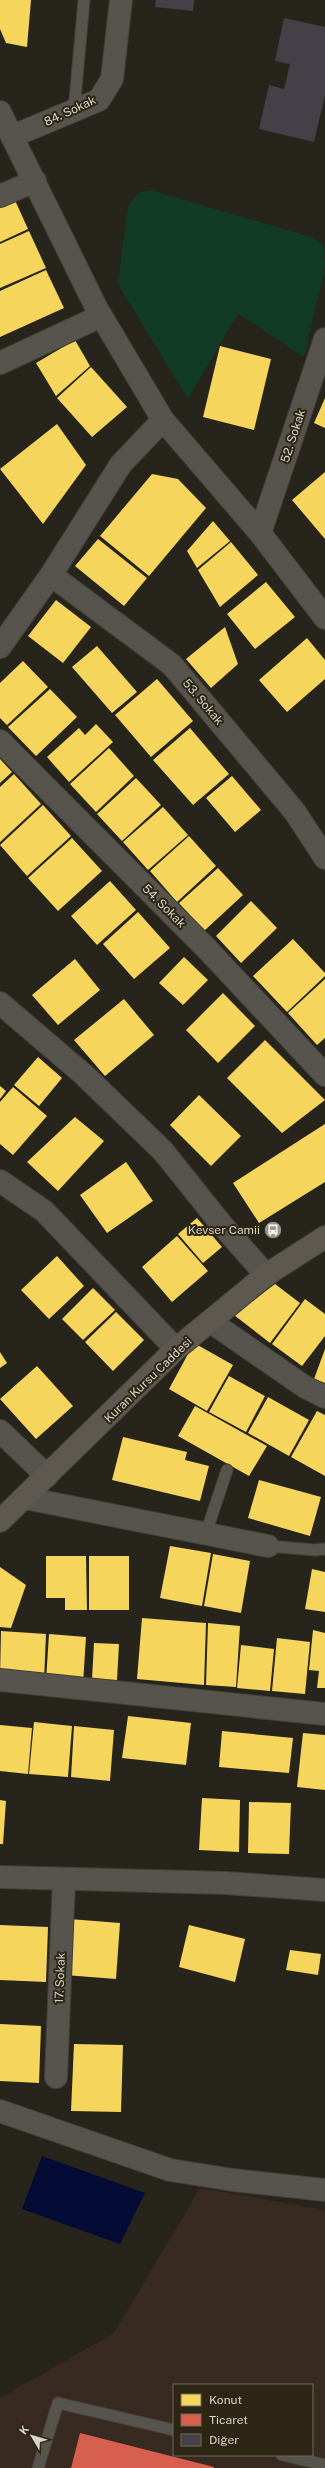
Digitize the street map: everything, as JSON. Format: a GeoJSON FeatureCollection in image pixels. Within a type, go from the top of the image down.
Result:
{"type":"FeatureCollection","features":[{"type":"Feature","properties":{"kind":"main road","name":"Kuran Kursu Caddesi"},"geometry":{"type":"LineString","coordinates":[[0,1521],[176,1349],[211,1322],[266,1275],[322,1242]]}},
{"type":"Feature","properties":{"kind":"street","name":"84. Sokak"},"geometry":{"type":"LineString","coordinates":[[13,136],[99,100],[112,79],[121,0]]}},
{"type":"Feature","properties":{"kind":"street"},"geometry":{"type":"LineString","coordinates":[[0,112],[101,316],[163,420],[260,533],[323,610]]}},
{"type":"Feature","properties":{"kind":"street"},"geometry":{"type":"LineString","coordinates":[[0,196],[35,181]]}},
{"type":"Feature","properties":{"kind":"street"},"geometry":{"type":"LineString","coordinates":[[0,363],[101,316]]}},
{"type":"Feature","properties":{"kind":"street","name":"52. Sokak"},"geometry":{"type":"LineString","coordinates":[[260,533],[325,339]]}},
{"type":"Feature","properties":{"kind":"street"},"geometry":{"type":"LineString","coordinates":[[0,647],[51,575],[121,464],[163,420]]}},
{"type":"Feature","properties":{"kind":"street","name":"53. Sokak"},"geometry":{"type":"LineString","coordinates":[[51,575],[172,665],[295,812],[325,858]]}},
{"type":"Feature","properties":{"kind":"street","name":"54. Sokak"},"geometry":{"type":"LineString","coordinates":[[0,741],[208,950],[325,1075]]}},
{"type":"Feature","properties":{"kind":"street"},"geometry":{"type":"LineString","coordinates":[[0,1003],[83,1074],[163,1151],[222,1225],[266,1275]]}},
{"type":"Feature","properties":{"kind":"street"},"geometry":{"type":"LineString","coordinates":[[0,1181],[44,1211],[176,1349]]}},
{"type":"Feature","properties":{"kind":"street"},"geometry":{"type":"LineString","coordinates":[[211,1322],[305,1387],[325,1397]]}},
{"type":"Feature","properties":{"kind":"street"},"geometry":{"type":"LineString","coordinates":[[0,1431],[47,1476]]}},
{"type":"Feature","properties":{"kind":"street"},"geometry":{"type":"LineString","coordinates":[[25,1498],[268,1546]]}},
{"type":"Feature","properties":{"kind":"street"},"geometry":{"type":"LineString","coordinates":[[0,1680],[325,1714]]}},
{"type":"Feature","properties":{"kind":"street"},"geometry":{"type":"LineString","coordinates":[[0,1877],[226,1883],[325,1890]]}},
{"type":"Feature","properties":{"kind":"street","name":"17. Sokak"},"geometry":{"type":"LineString","coordinates":[[56,2077],[64,1879]]}},
{"type":"Feature","properties":{"kind":"street"},"geometry":{"type":"LineString","coordinates":[[0,2111],[170,2170],[233,2180],[325,2190]]}},
{"type":"Feature","properties":{"kind":"lane"},"geometry":{"type":"LineString","coordinates":[[74,111],[84,0]]}},
{"type":"Feature","properties":{"kind":"lane"},"geometry":{"type":"LineString","coordinates":[[206,1533],[227,1470]]}},
{"type":"Feature","properties":{"kind":"lane"},"geometry":{"type":"LineString","coordinates":[[268,1546],[315,1550],[325,1549]]}},
{"type":"Feature","properties":{"kind":"lane"},"geometry":{"type":"LineString","coordinates":[[38,2468],[58,2404],[173,2430]]}},
{"type":"Feature","properties":{"kind":"lane"},"geometry":{"type":"LineString","coordinates":[[286,2456],[325,2465]]}},
{"type":"Feature","properties":{"kind":"shaded area"},"geometry":{"type":"Polygon","coordinates":[[[42,2156],[145,2193],[120,2244],[22,2209],[42,2156]]]}},
{"type":"Feature","properties":{"kind":"shaded area"},"geometry":{"type":"Polygon","coordinates":[[[200,2188],[325,2210],[325,2468],[0,2468],[0,2398],[114,2333],[200,2188]]]}},
{"type":"Feature","properties":{"kind":"green space"},"geometry":{"type":"Polygon","coordinates":[[[150,190],[311,237],[324,246],[325,267],[304,357],[238,313],[188,399],[118,284],[128,206],[139,192],[150,190]]]}},
{"type":"Feature","properties":{"kind":"building: Konut"},"geometry":{"type":"Polygon","coordinates":[[[0,0],[31,0],[27,47],[6,43],[0,29],[0,0]]]}},
{"type":"Feature","properties":{"kind":"building: Konut"},"geometry":{"type":"Polygon","coordinates":[[[14,198],[28,229],[0,242],[0,204],[14,198]]]}},
{"type":"Feature","properties":{"kind":"building: Konut"},"geometry":{"type":"Polygon","coordinates":[[[29,231],[46,268],[0,288],[0,244],[29,231]]]}},
{"type":"Feature","properties":{"kind":"building: Konut"},"geometry":{"type":"Polygon","coordinates":[[[46,270],[64,308],[0,337],[0,291],[46,270]]]}},
{"type":"Feature","properties":{"kind":"building: Konut"},"geometry":{"type":"Polygon","coordinates":[[[75,340],[90,366],[56,396],[36,363],[75,340]]]}},
{"type":"Feature","properties":{"kind":"building: Konut"},"geometry":{"type":"Polygon","coordinates":[[[220,346],[271,359],[254,430],[203,417],[220,346]]]}},
{"type":"Feature","properties":{"kind":"building: Konut"},"geometry":{"type":"Polygon","coordinates":[[[91,367],[127,407],[92,437],[57,398],[91,367]]]}},
{"type":"Feature","properties":{"kind":"building: Konut"},"geometry":{"type":"Polygon","coordinates":[[[325,398],[325,428],[314,423],[325,398]]]}},
{"type":"Feature","properties":{"kind":"building: Konut"},"geometry":{"type":"Polygon","coordinates":[[[57,424],[86,465],[43,524],[0,469],[57,424]]]}},
{"type":"Feature","properties":{"kind":"building: Konut"},"geometry":{"type":"Polygon","coordinates":[[[325,472],[325,539],[292,500],[325,472]]]}},
{"type":"Feature","properties":{"kind":"building: Konut"},"geometry":{"type":"Polygon","coordinates":[[[152,474],[178,479],[206,508],[149,576],[100,536],[152,474]]]}},
{"type":"Feature","properties":{"kind":"building: Konut"},"geometry":{"type":"Polygon","coordinates":[[[213,521],[230,541],[197,568],[187,551],[213,521]]]}},
{"type":"Feature","properties":{"kind":"building: Konut"},"geometry":{"type":"Polygon","coordinates":[[[98,539],[147,578],[124,606],[75,566],[98,539]]]}},
{"type":"Feature","properties":{"kind":"building: Konut"},"geometry":{"type":"Polygon","coordinates":[[[231,542],[258,575],[220,607],[198,570],[231,542]]]}},
{"type":"Feature","properties":{"kind":"building: Konut"},"geometry":{"type":"Polygon","coordinates":[[[266,582],[295,617],[255,649],[227,614],[266,582]]]}},
{"type":"Feature","properties":{"kind":"building: Konut"},"geometry":{"type":"Polygon","coordinates":[[[56,600],[91,627],[63,663],[28,636],[56,600]]]}},
{"type":"Feature","properties":{"kind":"building: Konut"},"geometry":{"type":"Polygon","coordinates":[[[225,627],[238,664],[211,688],[186,659],[225,627]]]}},
{"type":"Feature","properties":{"kind":"building: Konut"},"geometry":{"type":"Polygon","coordinates":[[[307,638],[325,660],[325,679],[287,712],[259,680],[307,638]]]}},
{"type":"Feature","properties":{"kind":"building: Konut"},"geometry":{"type":"Polygon","coordinates":[[[97,646],[137,692],[112,713],[72,667],[97,646]]]}},
{"type":"Feature","properties":{"kind":"building: Konut"},"geometry":{"type":"Polygon","coordinates":[[[23,661],[48,687],[7,725],[0,718],[0,683],[23,661]]]}},
{"type":"Feature","properties":{"kind":"building: Konut"},"geometry":{"type":"Polygon","coordinates":[[[157,679],[193,721],[151,757],[115,715],[157,679]]]}},
{"type":"Feature","properties":{"kind":"building: Konut"},"geometry":{"type":"Polygon","coordinates":[[[50,689],[77,717],[36,756],[8,727],[50,689]]]}},
{"type":"Feature","properties":{"kind":"building: Konut"},"geometry":{"type":"Polygon","coordinates":[[[96,724],[113,742],[69,782],[47,757],[79,728],[85,735],[96,724]]]}},
{"type":"Feature","properties":{"kind":"building: Konut"},"geometry":{"type":"Polygon","coordinates":[[[190,728],[229,774],[193,805],[153,760],[190,728]]]}},
{"type":"Feature","properties":{"kind":"building: Konut"},"geometry":{"type":"Polygon","coordinates":[[[109,748],[134,776],[96,812],[70,784],[109,748]]]}},
{"type":"Feature","properties":{"kind":"building: Konut"},"geometry":{"type":"Polygon","coordinates":[[[0,759],[12,772],[0,783],[0,759]]]}},
{"type":"Feature","properties":{"kind":"building: Konut"},"geometry":{"type":"Polygon","coordinates":[[[14,774],[41,804],[0,842],[0,787],[14,774]]]}},
{"type":"Feature","properties":{"kind":"building: Konut"},"geometry":{"type":"Polygon","coordinates":[[[232,776],[261,810],[235,832],[206,798],[232,776]]]}},
{"type":"Feature","properties":{"kind":"building: Konut"},"geometry":{"type":"Polygon","coordinates":[[[136,778],[161,805],[122,841],[97,814],[136,778]]]}},
{"type":"Feature","properties":{"kind":"building: Konut"},"geometry":{"type":"Polygon","coordinates":[[[43,805],[71,836],[27,876],[0,845],[43,805]]]}},
{"type":"Feature","properties":{"kind":"building: Konut"},"geometry":{"type":"Polygon","coordinates":[[[163,807],[188,835],[148,870],[123,842],[163,807]]]}},
{"type":"Feature","properties":{"kind":"building: Konut"},"geometry":{"type":"Polygon","coordinates":[[[189,836],[216,866],[177,902],[150,871],[189,836]]]}},
{"type":"Feature","properties":{"kind":"building: Konut"},"geometry":{"type":"Polygon","coordinates":[[[72,838],[102,871],[58,911],[28,878],[72,838]]]}},
{"type":"Feature","properties":{"kind":"building: Konut"},"geometry":{"type":"Polygon","coordinates":[[[218,868],[243,895],[204,931],[179,903],[218,868]]]}},
{"type":"Feature","properties":{"kind":"building: Konut"},"geometry":{"type":"Polygon","coordinates":[[[110,881],[136,910],[97,945],[71,916],[110,881]]]}},
{"type":"Feature","properties":{"kind":"building: Konut"},"geometry":{"type":"Polygon","coordinates":[[[251,901],[277,928],[241,963],[216,936],[251,901]]]}},
{"type":"Feature","properties":{"kind":"building: Konut"},"geometry":{"type":"Polygon","coordinates":[[[138,912],[170,948],[134,979],[103,944],[138,912]]]}},
{"type":"Feature","properties":{"kind":"building: Konut"},"geometry":{"type":"Polygon","coordinates":[[[293,939],[325,973],[325,976],[287,1012],[253,976],[293,939]]]}},
{"type":"Feature","properties":{"kind":"building: Konut"},"geometry":{"type":"Polygon","coordinates":[[[184,957],[208,980],[183,1005],[159,983],[184,957]]]}},
{"type":"Feature","properties":{"kind":"building: Konut"},"geometry":{"type":"Polygon","coordinates":[[[75,959],[100,990],[58,1025],[32,995],[75,959]]]}},
{"type":"Feature","properties":{"kind":"building: Konut"},"geometry":{"type":"Polygon","coordinates":[[[325,979],[325,1038],[317,1045],[288,1013],[325,979]]]}},
{"type":"Feature","properties":{"kind":"building: Konut"},"geometry":{"type":"Polygon","coordinates":[[[223,993],[255,1026],[218,1063],[186,1030],[223,993]]]}},
{"type":"Feature","properties":{"kind":"building: Konut"},"geometry":{"type":"Polygon","coordinates":[[[124,999],[154,1035],[105,1076],[74,1040],[124,999]]]}},
{"type":"Feature","properties":{"kind":"building: Konut"},"geometry":{"type":"Polygon","coordinates":[[[265,1040],[325,1100],[282,1133],[227,1078],[265,1040]]]}},
{"type":"Feature","properties":{"kind":"building: Konut"},"geometry":{"type":"Polygon","coordinates":[[[38,1057],[62,1078],[39,1106],[14,1085],[38,1057]]]}},
{"type":"Feature","properties":{"kind":"building: Konut"},"geometry":{"type":"Polygon","coordinates":[[[0,1086],[6,1091],[0,1099],[0,1086]]]}},
{"type":"Feature","properties":{"kind":"building: Konut"},"geometry":{"type":"Polygon","coordinates":[[[13,1087],[47,1116],[13,1155],[0,1144],[0,1102],[13,1087]]]}},
{"type":"Feature","properties":{"kind":"building: Konut"},"geometry":{"type":"Polygon","coordinates":[[[199,1095],[241,1136],[211,1166],[170,1125],[199,1095]]]}},
{"type":"Feature","properties":{"kind":"building: Konut"},"geometry":{"type":"Polygon","coordinates":[[[75,1117],[104,1141],[58,1191],[27,1162],[75,1117]]]}},
{"type":"Feature","properties":{"kind":"building: Konut"},"geometry":{"type":"Polygon","coordinates":[[[325,1124],[325,1182],[259,1223],[233,1183],[325,1124]]]}},
{"type":"Feature","properties":{"kind":"building: Konut"},"geometry":{"type":"Polygon","coordinates":[[[126,1162],[153,1201],[107,1233],[80,1195],[126,1162]]]}},
{"type":"Feature","properties":{"kind":"building: Konut"},"geometry":{"type":"Polygon","coordinates":[[[197,1218],[222,1247],[203,1263],[178,1234],[197,1218]]]}},
{"type":"Feature","properties":{"kind":"building: Konut"},"geometry":{"type":"Polygon","coordinates":[[[177,1236],[208,1271],[172,1302],[142,1267],[177,1236]]]}},
{"type":"Feature","properties":{"kind":"building: Konut"},"geometry":{"type":"Polygon","coordinates":[[[57,1256],[84,1286],[49,1319],[21,1290],[57,1256]]]}},
{"type":"Feature","properties":{"kind":"building: Konut"},"geometry":{"type":"Polygon","coordinates":[[[275,1284],[300,1303],[270,1343],[234,1315],[275,1284]]]}},
{"type":"Feature","properties":{"kind":"building: Konut"},"geometry":{"type":"Polygon","coordinates":[[[93,1288],[115,1310],[83,1340],[62,1319],[93,1288]]]}},
{"type":"Feature","properties":{"kind":"building: Konut"},"geometry":{"type":"Polygon","coordinates":[[[305,1299],[325,1314],[325,1336],[302,1366],[272,1344],[305,1299]]]}},
{"type":"Feature","properties":{"kind":"building: Konut"},"geometry":{"type":"Polygon","coordinates":[[[116,1312],[144,1340],[113,1371],[85,1342],[116,1312]]]}},
{"type":"Feature","properties":{"kind":"building: Konut"},"geometry":{"type":"Polygon","coordinates":[[[194,1343],[233,1365],[207,1411],[169,1389],[194,1343]]]}},
{"type":"Feature","properties":{"kind":"building: Konut"},"geometry":{"type":"Polygon","coordinates":[[[325,1349],[325,1383],[314,1379],[325,1349]]]}},
{"type":"Feature","properties":{"kind":"building: Konut"},"geometry":{"type":"Polygon","coordinates":[[[0,1352],[7,1363],[0,1368],[0,1352]]]}},
{"type":"Feature","properties":{"kind":"building: Konut"},"geometry":{"type":"Polygon","coordinates":[[[37,1366],[73,1406],[36,1439],[0,1399],[37,1366]]]}},
{"type":"Feature","properties":{"kind":"building: Konut"},"geometry":{"type":"Polygon","coordinates":[[[229,1376],[265,1396],[246,1432],[209,1412],[229,1376]]]}},
{"type":"Feature","properties":{"kind":"building: Konut"},"geometry":{"type":"Polygon","coordinates":[[[268,1397],[309,1420],[289,1456],[248,1433],[268,1397]]]}},
{"type":"Feature","properties":{"kind":"building: Konut"},"geometry":{"type":"Polygon","coordinates":[[[195,1406],[267,1446],[249,1476],[178,1436],[195,1406]]]}},
{"type":"Feature","properties":{"kind":"building: Konut"},"geometry":{"type":"Polygon","coordinates":[[[317,1411],[325,1415],[325,1476],[291,1457],[317,1411]]]}},
{"type":"Feature","properties":{"kind":"building: Konut"},"geometry":{"type":"Polygon","coordinates":[[[123,1437],[187,1452],[185,1460],[209,1466],[200,1501],[112,1480],[123,1437]]]}},
{"type":"Feature","properties":{"kind":"building: Konut"},"geometry":{"type":"Polygon","coordinates":[[[259,1480],[321,1497],[310,1536],[248,1518],[259,1480]]]}},
{"type":"Feature","properties":{"kind":"building: Konut"},"geometry":{"type":"Polygon","coordinates":[[[170,1546],[211,1553],[202,1606],[160,1598],[170,1546]]]}},
{"type":"Feature","properties":{"kind":"building: Konut"},"geometry":{"type":"Polygon","coordinates":[[[213,1554],[250,1561],[241,1613],[204,1606],[213,1554]]]}},
{"type":"Feature","properties":{"kind":"building: Konut"},"geometry":{"type":"Polygon","coordinates":[[[46,1556],[86,1556],[87,1610],[65,1610],[65,1598],[46,1598],[46,1556]]]}},
{"type":"Feature","properties":{"kind":"building: Konut"},"geometry":{"type":"Polygon","coordinates":[[[89,1556],[129,1556],[129,1610],[89,1610],[89,1556]]]}},
{"type":"Feature","properties":{"kind":"building: Konut"},"geometry":{"type":"Polygon","coordinates":[[[0,1567],[26,1585],[11,1628],[0,1627],[0,1567]]]}},
{"type":"Feature","properties":{"kind":"building: Konut"},"geometry":{"type":"Polygon","coordinates":[[[312,1569],[325,1572],[325,1612],[305,1609],[312,1569]]]}},
{"type":"Feature","properties":{"kind":"building: Konut"},"geometry":{"type":"Polygon","coordinates":[[[142,1618],[206,1623],[204,1685],[137,1679],[142,1618]]]}},
{"type":"Feature","properties":{"kind":"building: Konut"},"geometry":{"type":"Polygon","coordinates":[[[208,1623],[240,1626],[236,1687],[206,1685],[208,1623]]]}},
{"type":"Feature","properties":{"kind":"building: Konut"},"geometry":{"type":"Polygon","coordinates":[[[313,1630],[325,1633],[325,1688],[317,1688],[319,1671],[309,1670],[313,1630]]]}},
{"type":"Feature","properties":{"kind":"building: Konut"},"geometry":{"type":"Polygon","coordinates":[[[1,1631],[46,1634],[44,1681],[0,1677],[1,1631]]]}},
{"type":"Feature","properties":{"kind":"building: Konut"},"geometry":{"type":"Polygon","coordinates":[[[49,1634],[86,1637],[83,1684],[46,1681],[49,1634]]]}},
{"type":"Feature","properties":{"kind":"building: Konut"},"geometry":{"type":"Polygon","coordinates":[[[277,1638],[310,1642],[305,1694],[272,1691],[277,1638]]]}},
{"type":"Feature","properties":{"kind":"building: Konut"},"geometry":{"type":"Polygon","coordinates":[[[94,1643],[119,1644],[117,1680],[92,1679],[94,1643]]]}},
{"type":"Feature","properties":{"kind":"building: Konut"},"geometry":{"type":"Polygon","coordinates":[[[241,1645],[274,1649],[270,1691],[237,1688],[241,1645]]]}},
{"type":"Feature","properties":{"kind":"building: Konut"},"geometry":{"type":"Polygon","coordinates":[[[128,1716],[191,1723],[186,1765],[122,1758],[128,1716]]]}},
{"type":"Feature","properties":{"kind":"building: Konut"},"geometry":{"type":"Polygon","coordinates":[[[34,1722],[72,1726],[68,1777],[29,1774],[34,1722]]]}},
{"type":"Feature","properties":{"kind":"building: Konut"},"geometry":{"type":"Polygon","coordinates":[[[0,1725],[32,1728],[28,1774],[0,1771],[0,1725]]]}},
{"type":"Feature","properties":{"kind":"building: Konut"},"geometry":{"type":"Polygon","coordinates":[[[74,1726],[114,1730],[110,1781],[71,1777],[74,1726]]]}},
{"type":"Feature","properties":{"kind":"building: Konut"},"geometry":{"type":"Polygon","coordinates":[[[222,1731],[293,1738],[289,1773],[219,1767],[222,1731]]]}},
{"type":"Feature","properties":{"kind":"building: Konut"},"geometry":{"type":"Polygon","coordinates":[[[303,1733],[325,1735],[325,1790],[297,1787],[303,1733]]]}},
{"type":"Feature","properties":{"kind":"building: Konut"},"geometry":{"type":"Polygon","coordinates":[[[202,1798],[240,1800],[239,1852],[199,1850],[202,1798]]]}},
{"type":"Feature","properties":{"kind":"building: Konut"},"geometry":{"type":"Polygon","coordinates":[[[0,1800],[6,1801],[3,1844],[0,1844],[0,1800]]]}},
{"type":"Feature","properties":{"kind":"building: Konut"},"geometry":{"type":"Polygon","coordinates":[[[249,1802],[291,1803],[289,1854],[248,1853],[249,1802]]]}},
{"type":"Feature","properties":{"kind":"building: Konut"},"geometry":{"type":"Polygon","coordinates":[[[69,1919],[120,1923],[116,1979],[65,1975],[69,1919]]]}},
{"type":"Feature","properties":{"kind":"building: Konut"},"geometry":{"type":"Polygon","coordinates":[[[0,1925],[48,1927],[46,1982],[0,1980],[0,1925]]]}},
{"type":"Feature","properties":{"kind":"building: Konut"},"geometry":{"type":"Polygon","coordinates":[[[189,1925],[245,1939],[235,1982],[179,1967],[189,1925]]]}},
{"type":"Feature","properties":{"kind":"building: Konut"},"geometry":{"type":"Polygon","coordinates":[[[290,1950],[321,1954],[318,1975],[286,1970],[290,1950]]]}},
{"type":"Feature","properties":{"kind":"building: Konut"},"geometry":{"type":"Polygon","coordinates":[[[0,2024],[41,2026],[39,2083],[0,2081],[0,2024]]]}},
{"type":"Feature","properties":{"kind":"building: Konut"},"geometry":{"type":"Polygon","coordinates":[[[74,2044],[123,2045],[121,2112],[71,2111],[74,2044]]]}},
{"type":"Feature","properties":{"kind":"building: Ticaret"},"geometry":{"type":"Polygon","coordinates":[[[80,2433],[214,2467],[214,2468],[71,2468],[80,2433]]]}},
{"type":"Feature","properties":{"kind":"building: Diğer"},"geometry":{"type":"Polygon","coordinates":[[[156,0],[194,0],[193,11],[155,7],[156,0]]]}},
{"type":"Feature","properties":{"kind":"building: Diğer"},"geometry":{"type":"Polygon","coordinates":[[[284,18],[325,27],[325,95],[314,142],[259,129],[269,85],[284,89],[290,64],[275,61],[284,18]]]}},
{"type":"Feature","properties":{"kind":"place","name":"Kevser Camii"},"geometry":{"type":"Point","coordinates":[273,1230]}}]}
